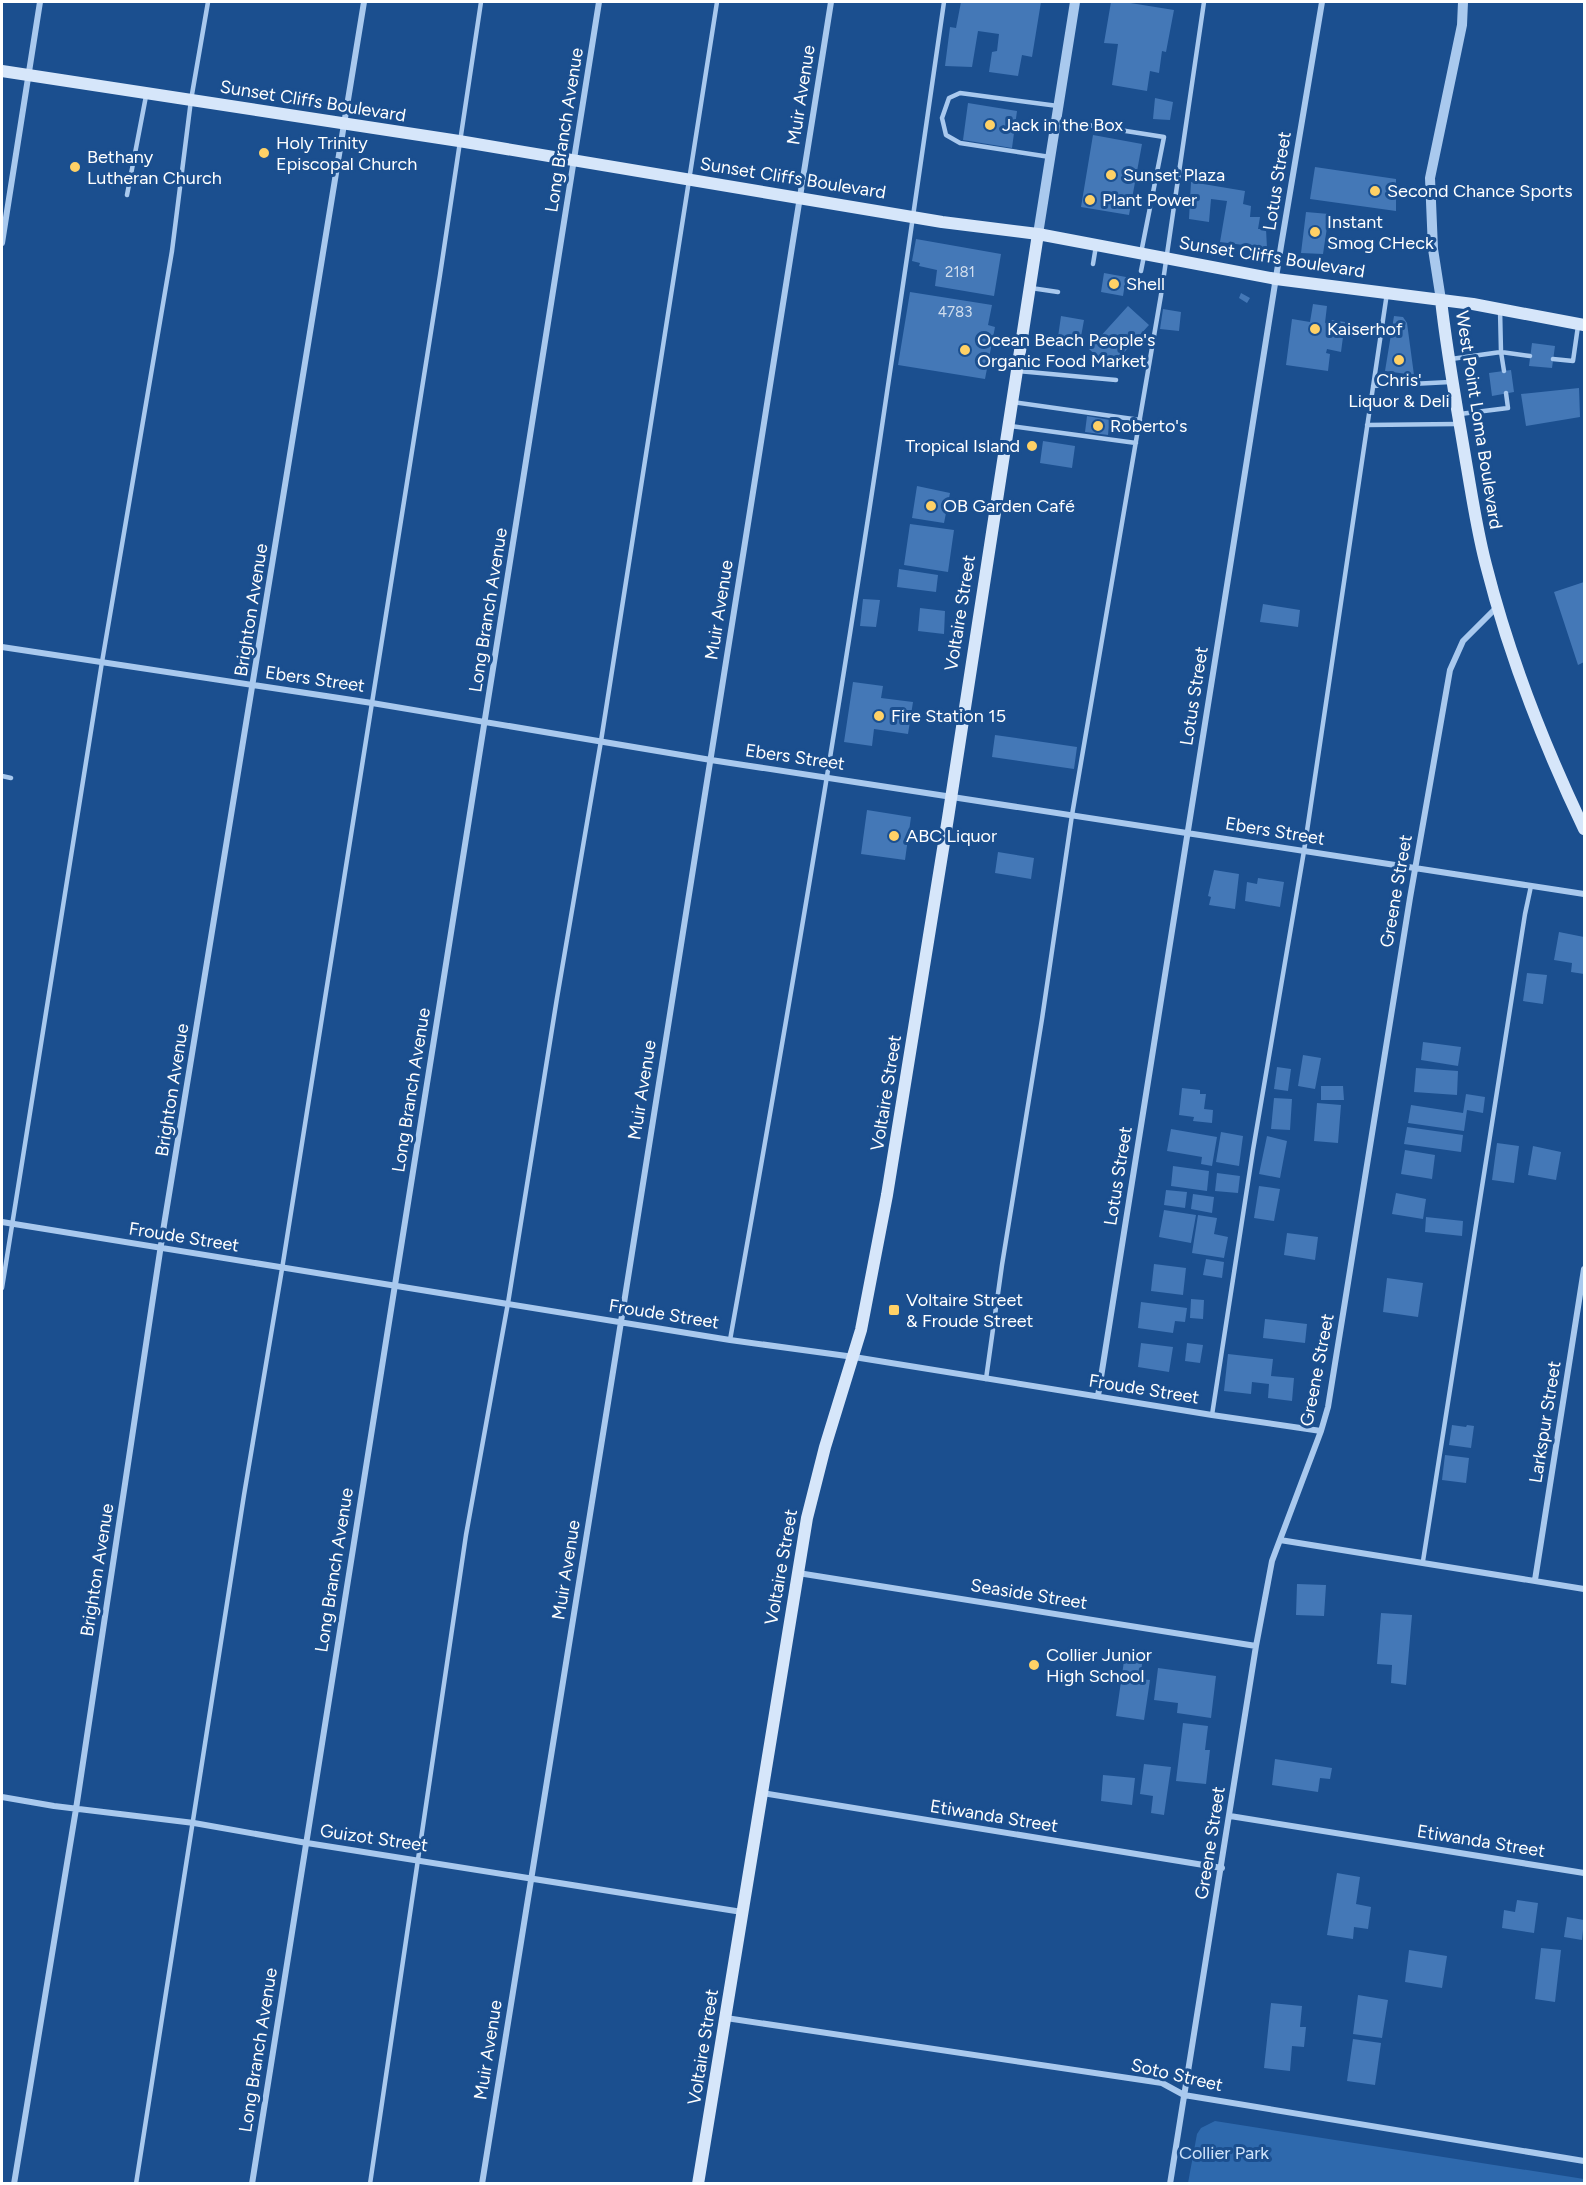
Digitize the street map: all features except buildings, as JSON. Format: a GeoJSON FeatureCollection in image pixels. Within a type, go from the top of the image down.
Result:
{"type":"FeatureCollection","features":[{"type":"Feature","properties":{"kind":"main road","name":"Sunset Cliffs Boulevard"},"geometry":{"type":"LineString","coordinates":[[2,71],[345,123],[913,216],[1038,234],[1276,279],[1441,300],[1582,323]]}},
{"type":"Feature","properties":{"kind":"main road","name":"Voltaire Street"},"geometry":{"type":"LineString","coordinates":[[698,2184],[798,1573],[815,1483],[854,1357],[870,1288],[887,1196],[1038,234]]}},
{"type":"Feature","properties":{"kind":"main road","name":"West Point Loma Boulevard"},"geometry":{"type":"LineString","coordinates":[[1441,300],[1475,516],[1497,608],[1542,733],[1584,829]]}},
{"type":"Feature","properties":{"kind":"street"},"geometry":{"type":"LineString","coordinates":[[2,243],[40,2]]}},
{"type":"Feature","properties":{"kind":"street","name":"Brighton Avenue"},"geometry":{"type":"LineString","coordinates":[[14,2184],[76,1809],[161,1249],[364,2]]}},
{"type":"Feature","properties":{"kind":"street","name":"Long Branch Avenue"},"geometry":{"type":"LineString","coordinates":[[252,2184],[600,2]]}},
{"type":"Feature","properties":{"kind":"street","name":"Muir Avenue"},"geometry":{"type":"LineString","coordinates":[[482,2184],[831,2]]}},
{"type":"Feature","properties":{"kind":"street","name":"Voltaire Street"},"geometry":{"type":"LineString","coordinates":[[1038,234],[1075,2]]}},
{"type":"Feature","properties":{"kind":"street","name":"Lotus Street"},"geometry":{"type":"LineString","coordinates":[[1098,1396],[1322,2]]}},
{"type":"Feature","properties":{"kind":"street","name":"West Point Loma Boulevard"},"geometry":{"type":"LineString","coordinates":[[1441,300],[1433,249],[1430,178],[1462,25],[1463,2]]}},
{"type":"Feature","properties":{"kind":"street","name":"Greene Street"},"geometry":{"type":"LineString","coordinates":[[1170,2184],[1256,1646],[1272,1561],[1328,1407],[1415,868],[1450,670],[1463,640],[1497,608]]}},
{"type":"Feature","properties":{"kind":"street","name":"Ebers Street"},"geometry":{"type":"LineString","coordinates":[[2,647],[372,703],[711,760],[1584,894]]}},
{"type":"Feature","properties":{"kind":"street","name":"Froude Street"},"geometry":{"type":"LineString","coordinates":[[2,1222],[730,1340],[854,1357],[1321,1431]]}},
{"type":"Feature","properties":{"kind":"street","name":"Larkspur Street"},"geometry":{"type":"LineString","coordinates":[[1535,1580],[1584,1269]]}},
{"type":"Feature","properties":{"kind":"street"},"geometry":{"type":"LineString","coordinates":[[1280,1540],[1423,1561],[1584,1589]]}},
{"type":"Feature","properties":{"kind":"street","name":"Seaside Street"},"geometry":{"type":"LineString","coordinates":[[798,1573],[1256,1646]]}},
{"type":"Feature","properties":{"kind":"street","name":"Etiwanda Street"},"geometry":{"type":"LineString","coordinates":[[762,1793],[1222,1868]]}},
{"type":"Feature","properties":{"kind":"street","name":"Guizot Street"},"geometry":{"type":"LineString","coordinates":[[2,1797],[76,1809],[194,1823],[742,1912]]}},
{"type":"Feature","properties":{"kind":"street","name":"Etiwanda Street"},"geometry":{"type":"LineString","coordinates":[[1230,1815],[1584,1873]]}},
{"type":"Feature","properties":{"kind":"street","name":"Soto Street"},"geometry":{"type":"LineString","coordinates":[[726,2018],[1162,2083],[1184,2095],[1584,2161]]}},
{"type":"Feature","properties":{"kind":"lane"},"geometry":{"type":"LineString","coordinates":[[2,1288],[102,662],[172,251],[191,100],[208,2]]}},
{"type":"Feature","properties":{"kind":"lane"},"geometry":{"type":"LineString","coordinates":[[136,2184],[372,703],[481,2]]}},
{"type":"Feature","properties":{"kind":"lane"},"geometry":{"type":"LineString","coordinates":[[370,2184],[466,1535],[508,1304],[601,741],[717,2]]}},
{"type":"Feature","properties":{"kind":"lane"},"geometry":{"type":"LineString","coordinates":[[730,1340],[777,1079],[827,777],[880,439],[944,2]]}},
{"type":"Feature","properties":{"kind":"lane"},"geometry":{"type":"LineString","coordinates":[[986,1379],[1072,815],[1167,258],[1204,2]]}},
{"type":"Feature","properties":{"kind":"lane"},"geometry":{"type":"LineString","coordinates":[[127,195],[147,93]]}},
{"type":"Feature","properties":{"kind":"lane"},"geometry":{"type":"LineString","coordinates":[[1050,157],[960,143],[946,135],[942,127],[942,118],[949,98],[960,93],[1058,106]]}},
{"type":"Feature","properties":{"kind":"lane"},"geometry":{"type":"LineString","coordinates":[[1056,120],[1164,137],[1142,254],[1141,271]]}},
{"type":"Feature","properties":{"kind":"lane"},"geometry":{"type":"LineString","coordinates":[[1093,264],[1096,245]]}},
{"type":"Feature","properties":{"kind":"lane"},"geometry":{"type":"LineString","coordinates":[[1029,288],[1058,292]]}},
{"type":"Feature","properties":{"kind":"lane"},"geometry":{"type":"LineString","coordinates":[[1152,292],[1161,295]]}},
{"type":"Feature","properties":{"kind":"lane"},"geometry":{"type":"LineString","coordinates":[[1212,1415],[1253,1150],[1304,851],[1387,293]]}},
{"type":"Feature","properties":{"kind":"lane"},"geometry":{"type":"LineString","coordinates":[[1500,309],[1504,371]]}},
{"type":"Feature","properties":{"kind":"lane"},"geometry":{"type":"LineString","coordinates":[[1553,359],[1573,361],[1582,323]]}},
{"type":"Feature","properties":{"kind":"lane"},"geometry":{"type":"LineString","coordinates":[[1449,359],[1501,352],[1530,356]]}},
{"type":"Feature","properties":{"kind":"lane"},"geometry":{"type":"LineString","coordinates":[[1016,371],[1116,380]]}},
{"type":"Feature","properties":{"kind":"lane"},"geometry":{"type":"LineString","coordinates":[[1373,386],[1453,382]]}},
{"type":"Feature","properties":{"kind":"lane"},"geometry":{"type":"LineString","coordinates":[[1367,425],[1459,419],[1508,408],[1506,393]]}},
{"type":"Feature","properties":{"kind":"lane"},"geometry":{"type":"LineString","coordinates":[[1011,401],[1140,420]]}},
{"type":"Feature","properties":{"kind":"lane"},"geometry":{"type":"LineString","coordinates":[[1007,426],[1136,443]]}},
{"type":"Feature","properties":{"kind":"lane"},"geometry":{"type":"LineString","coordinates":[[2,777],[11,778]]}},
{"type":"Feature","properties":{"kind":"lane"},"geometry":{"type":"LineString","coordinates":[[1423,1561],[1531,886]]}},
{"type":"Feature","properties":{"kind":"green space","name":"Collier Park"},"geometry":{"type":"Polygon","coordinates":[[[1215,2121],[1584,2179],[1584,2183],[1188,2183],[1197,2134],[1201,2128],[1215,2121]]]}},
{"type":"Feature","properties":{"kind":"place","name":"Jack in the Box"},"geometry":{"type":"Point","coordinates":[990,125]}},
{"type":"Feature","properties":{"kind":"place","name":"Holy Trinity Episcopal Church"},"geometry":{"type":"Point","coordinates":[264,153]}},
{"type":"Feature","properties":{"kind":"place","name":"Bethany Lutheran Church"},"geometry":{"type":"Point","coordinates":[75,167]}},
{"type":"Feature","properties":{"kind":"place","name":"Sunset Plaza"},"geometry":{"type":"Point","coordinates":[1111,175]}},
{"type":"Feature","properties":{"kind":"place","name":"Second Chance Sports"},"geometry":{"type":"Point","coordinates":[1375,191]}},
{"type":"Feature","properties":{"kind":"place","name":"Plant Power"},"geometry":{"type":"Point","coordinates":[1090,200]}},
{"type":"Feature","properties":{"kind":"place","name":"Instant Smog CHeck"},"geometry":{"type":"Point","coordinates":[1315,232]}},
{"type":"Feature","properties":{"kind":"place","name":"Shell"},"geometry":{"type":"Point","coordinates":[1114,284]}},
{"type":"Feature","properties":{"kind":"place","name":"Kaiserhof"},"geometry":{"type":"Point","coordinates":[1315,329]}},
{"type":"Feature","properties":{"kind":"place","name":"Ocean Beach People's Organic Food Market"},"geometry":{"type":"Point","coordinates":[965,350]}},
{"type":"Feature","properties":{"kind":"place","name":"Chris' Liquor & Deli"},"geometry":{"type":"Point","coordinates":[1399,360]}},
{"type":"Feature","properties":{"kind":"place","name":"Roberto's"},"geometry":{"type":"Point","coordinates":[1098,426]}},
{"type":"Feature","properties":{"kind":"place","name":"Tropical Island"},"geometry":{"type":"Point","coordinates":[1032,446]}},
{"type":"Feature","properties":{"kind":"place","name":"OB Garden Café"},"geometry":{"type":"Point","coordinates":[931,506]}},
{"type":"Feature","properties":{"kind":"place","name":"Fire Station 15"},"geometry":{"type":"Point","coordinates":[879,716]}},
{"type":"Feature","properties":{"kind":"place","name":"ABC Liquor"},"geometry":{"type":"Point","coordinates":[894,836]}},
{"type":"Feature","properties":{"kind":"place","name":"Voltaire Street & Froude Street"},"geometry":{"type":"Point","coordinates":[894,1310]}},
{"type":"Feature","properties":{"kind":"place","name":"Collier Junior High School"},"geometry":{"type":"Point","coordinates":[1034,1665]}}]}
